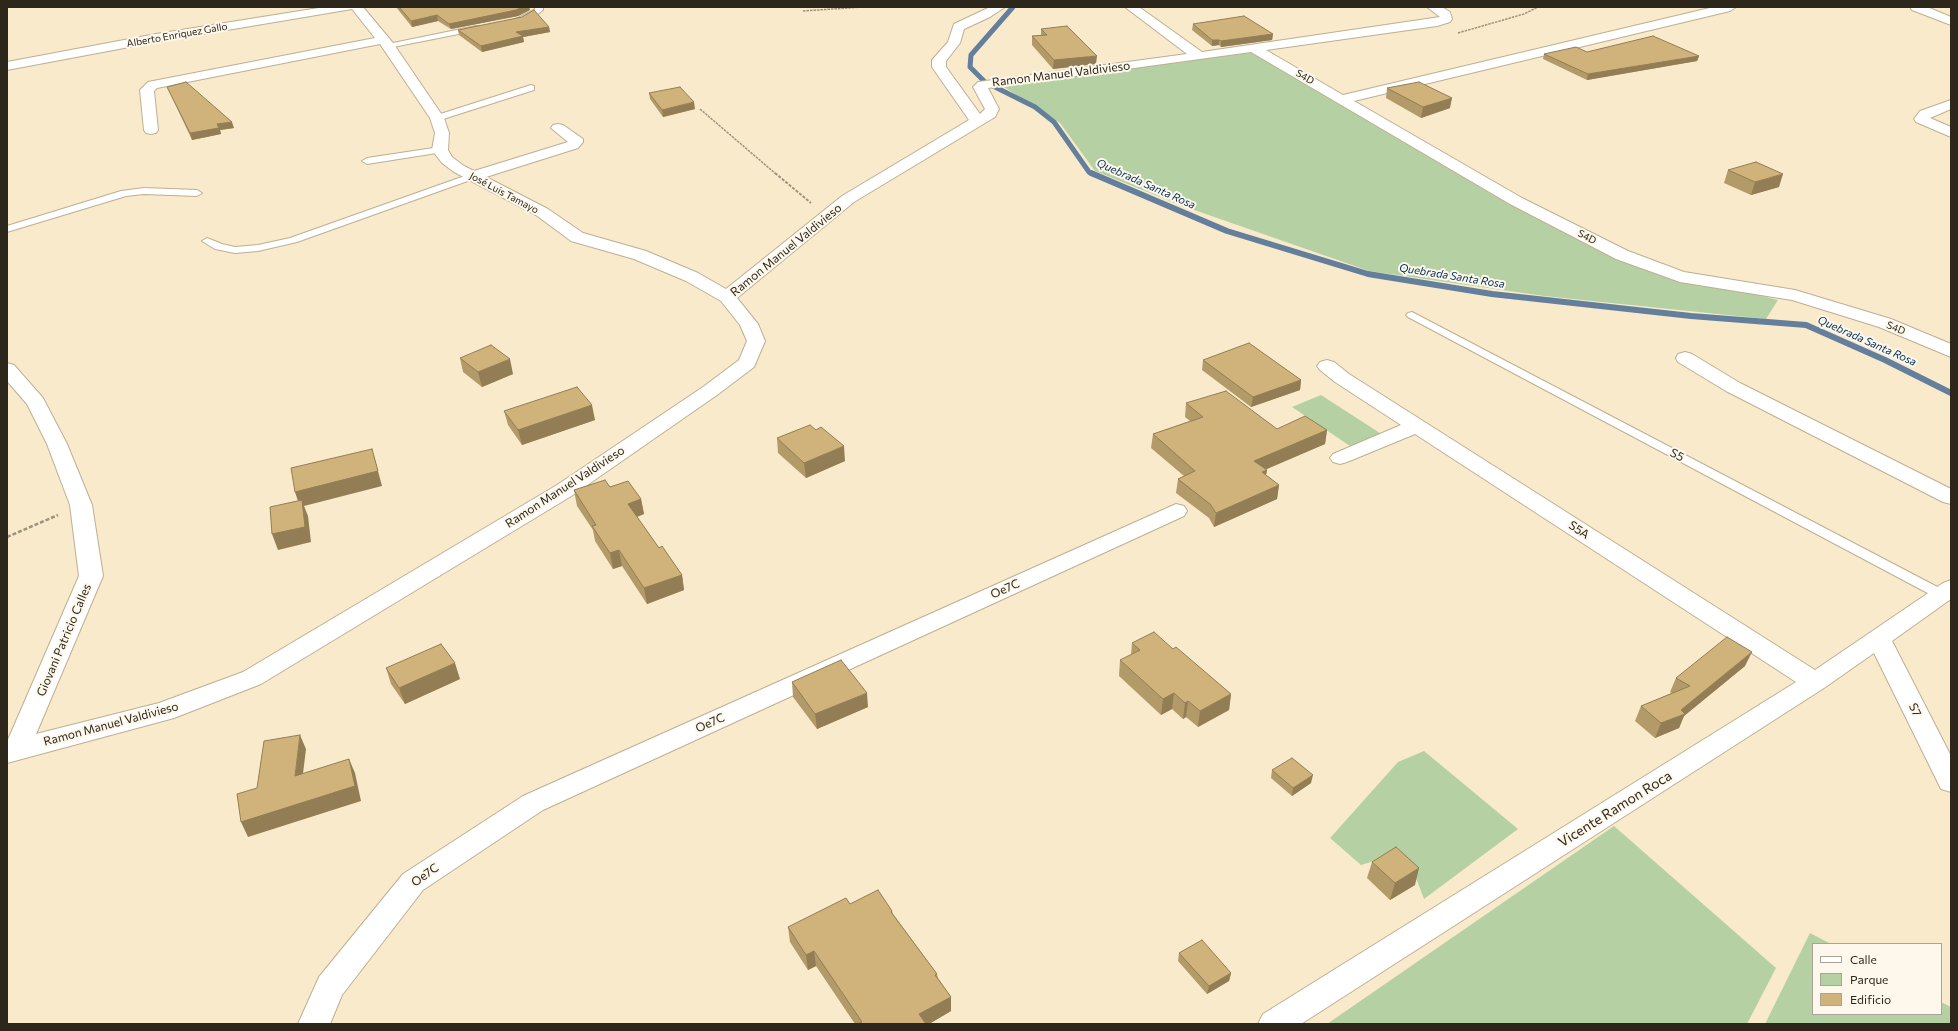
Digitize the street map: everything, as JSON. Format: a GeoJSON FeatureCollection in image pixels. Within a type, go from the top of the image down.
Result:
{"type":"FeatureCollection","features":[{"type":"Feature","properties":{"kind":"street","name":"Alberto Enriquez Gallo"},"geometry":{"type":"LineString","coordinates":[[7,66],[156,38],[348,7]]}},
{"type":"Feature","properties":{"kind":"street"},"geometry":{"type":"LineString","coordinates":[[357,7],[386,43],[437,118],[442,133],[440,150]]}},
{"type":"Feature","properties":{"kind":"street"},"geometry":{"type":"LineString","coordinates":[[978,122],[939,67],[939,60],[954,43],[958,27],[999,7]]}},
{"type":"Feature","properties":{"kind":"street"},"geometry":{"type":"LineString","coordinates":[[1131,7],[1198,56]]}},
{"type":"Feature","properties":{"kind":"street","name":"Ramon Manuel Valdivieso"},"geometry":{"type":"LineString","coordinates":[[12,751],[165,711],[252,678],[565,490],[710,391],[747,363],[756,341],[749,324],[727,297],[848,199],[978,122],[992,112],[980,88],[987,83],[1198,56],[1437,22],[1446,19],[1446,15],[1433,7]]}},
{"type":"Feature","properties":{"kind":"street"},"geometry":{"type":"LineString","coordinates":[[1343,100],[1730,7]]}},
{"type":"Feature","properties":{"kind":"street"},"geometry":{"type":"LineString","coordinates":[[1916,7],[1951,21]]}},
{"type":"Feature","properties":{"kind":"street"},"geometry":{"type":"LineString","coordinates":[[151,130],[147,90],[153,85],[386,43]]}},
{"type":"Feature","properties":{"kind":"street","name":"S4D"},"geometry":{"type":"LineString","coordinates":[[1253,48],[1516,201],[1622,255],[1680,277],[1795,295],[1885,323],[1951,351]]}},
{"type":"Feature","properties":{"kind":"street"},"geometry":{"type":"LineString","coordinates":[[1951,104],[1925,114],[1921,119],[1951,133]]}},
{"type":"Feature","properties":{"kind":"street"},"geometry":{"type":"LineString","coordinates":[[473,176],[569,148],[576,142],[576,139],[558,128]]}},
{"type":"Feature","properties":{"kind":"street","name":"José Luis Tamayo"},"geometry":{"type":"LineString","coordinates":[[440,150],[447,160],[473,176],[542,212],[577,238],[640,255],[692,276],[727,297]]}},
{"type":"Feature","properties":{"kind":"street"},"geometry":{"type":"LineString","coordinates":[[1685,358],[1733,387],[1951,497]]}},
{"type":"Feature","properties":{"kind":"street","name":"Giovani Patricio Calles"},"geometry":{"type":"LineString","coordinates":[[7,369],[36,402],[57,444],[81,505],[91,576],[12,751]]}},
{"type":"Feature","properties":{"kind":"street","name":"S5A"},"geometry":{"type":"LineString","coordinates":[[1334,372],[1815,682]]}},
{"type":"Feature","properties":{"kind":"street"},"geometry":{"type":"LineString","coordinates":[[1340,458],[1416,426]]}},
{"type":"Feature","properties":{"kind":"street","name":"Oe7C"},"geometry":{"type":"LineString","coordinates":[[314,1024],[330,987],[413,882],[533,803],[1176,511]]}},
{"type":"Feature","properties":{"kind":"street","name":"Vicente Ramon Roca"},"geometry":{"type":"LineString","coordinates":[[1274,1024],[1815,682],[1946,591]]}},
{"type":"Feature","properties":{"kind":"street","name":"S7"},"geometry":{"type":"LineString","coordinates":[[1879,639],[1951,782]]}},
{"type":"Feature","properties":{"kind":"lane"},"geometry":{"type":"LineString","coordinates":[[512,21],[531,15],[538,10],[539,7]]}},
{"type":"Feature","properties":{"kind":"lane"},"geometry":{"type":"LineString","coordinates":[[386,43],[483,27]]}},
{"type":"Feature","properties":{"kind":"lane"},"geometry":{"type":"LineString","coordinates":[[437,118],[531,88]]}},
{"type":"Feature","properties":{"kind":"lane"},"geometry":{"type":"LineString","coordinates":[[368,161],[440,150]]}},
{"type":"Feature","properties":{"kind":"lane"},"geometry":{"type":"LineString","coordinates":[[207,241],[219,247],[235,250],[258,248],[293,240],[473,176]]}},
{"type":"Feature","properties":{"kind":"lane"},"geometry":{"type":"LineString","coordinates":[[7,229],[125,193],[144,191],[196,193]]}},
{"type":"Feature","properties":{"kind":"lane","name":"S5"},"geometry":{"type":"LineString","coordinates":[[1412,315],[1946,591]]}},
{"type":"Feature","properties":{"kind":"path"},"geometry":{"type":"LineString","coordinates":[[803,11],[862,7]]}},
{"type":"Feature","properties":{"kind":"path"},"geometry":{"type":"LineString","coordinates":[[700,109],[810,202],[828,215]]}},
{"type":"Feature","properties":{"kind":"path"},"geometry":{"type":"LineString","coordinates":[[7,537],[81,505]]}},
{"type":"Feature","properties":{"kind":"green space"},"geometry":{"type":"Polygon","coordinates":[[[1250,51],[1621,260],[1778,300],[1766,319],[1544,296],[1369,271],[1180,205],[1095,171],[1060,123],[1001,85],[1250,51]]]}},
{"type":"Feature","properties":{"kind":"green space"},"geometry":{"type":"Polygon","coordinates":[[[1321,395],[1383,435],[1353,448],[1292,407],[1321,395]]]}},
{"type":"Feature","properties":{"kind":"green space"},"geometry":{"type":"Polygon","coordinates":[[[1424,751],[1518,829],[1424,899],[1416,878],[1391,856],[1361,865],[1330,838],[1398,762],[1424,751]]]}},
{"type":"Feature","properties":{"kind":"green space"},"geometry":{"type":"Polygon","coordinates":[[[1614,826],[1776,968],[1747,1024],[1327,1024],[1614,826]]]}},
{"type":"Feature","properties":{"kind":"green space"},"geometry":{"type":"Polygon","coordinates":[[[1810,933],[1829,943],[1812,943],[1812,1015],[1942,1015],[1942,1002],[1951,1007],[1951,1024],[1765,1024],[1810,933]]]}},
{"type":"Feature","properties":{"kind":"building"},"geometry":{"type":"Polygon","coordinates":[[[399,7],[523,7],[516,10],[449,24],[437,15],[411,21],[399,7]]]}},
{"type":"Feature","properties":{"kind":"building"},"geometry":{"type":"Polygon","coordinates":[[[534,10],[549,27],[516,32],[523,36],[481,46],[458,30],[522,17],[534,10]]]}},
{"type":"Feature","properties":{"kind":"building"},"geometry":{"type":"Polygon","coordinates":[[[1244,16],[1273,34],[1221,41],[1212,40],[1193,24],[1244,16]]]}},
{"type":"Feature","properties":{"kind":"building"},"geometry":{"type":"Polygon","coordinates":[[[1067,26],[1097,56],[1054,60],[1032,36],[1047,35],[1041,29],[1067,26]]]}},
{"type":"Feature","properties":{"kind":"building"},"geometry":{"type":"Polygon","coordinates":[[[1653,36],[1699,56],[1588,74],[1544,54],[1576,47],[1587,52],[1653,36]]]}},
{"type":"Feature","properties":{"kind":"building"},"geometry":{"type":"Polygon","coordinates":[[[186,82],[232,122],[217,124],[219,128],[190,133],[167,87],[186,82]]]}},
{"type":"Feature","properties":{"kind":"building"},"geometry":{"type":"Polygon","coordinates":[[[1419,82],[1452,98],[1423,107],[1387,88],[1419,82]]]}},
{"type":"Feature","properties":{"kind":"building"},"geometry":{"type":"Polygon","coordinates":[[[680,87],[694,102],[662,110],[649,93],[680,87]]]}},
{"type":"Feature","properties":{"kind":"building"},"geometry":{"type":"Polygon","coordinates":[[[1756,162],[1783,174],[1755,182],[1728,170],[1756,162]]]}},
{"type":"Feature","properties":{"kind":"building"},"geometry":{"type":"Polygon","coordinates":[[[1249,343],[1301,380],[1253,397],[1203,360],[1249,343]]]}},
{"type":"Feature","properties":{"kind":"building"},"geometry":{"type":"Polygon","coordinates":[[[491,345],[510,359],[478,372],[460,358],[491,345]]]}},
{"type":"Feature","properties":{"kind":"building"},"geometry":{"type":"Polygon","coordinates":[[[577,387],[592,405],[518,430],[504,411],[577,387]]]}},
{"type":"Feature","properties":{"kind":"building"},"geometry":{"type":"Polygon","coordinates":[[[1226,391],[1277,429],[1305,416],[1327,430],[1254,461],[1267,470],[1262,472],[1279,485],[1216,513],[1210,504],[1178,479],[1195,471],[1153,434],[1203,417],[1186,403],[1226,391]]]}},
{"type":"Feature","properties":{"kind":"building"},"geometry":{"type":"Polygon","coordinates":[[[810,425],[816,430],[821,427],[844,446],[804,463],[777,438],[810,425]]]}},
{"type":"Feature","properties":{"kind":"building"},"geometry":{"type":"Polygon","coordinates":[[[372,449],[378,471],[295,492],[291,468],[372,449]]]}},
{"type":"Feature","properties":{"kind":"building"},"geometry":{"type":"Polygon","coordinates":[[[605,480],[610,487],[628,481],[641,499],[628,504],[659,548],[662,546],[682,575],[644,588],[619,550],[610,553],[592,526],[596,525],[574,490],[605,480]]]}},
{"type":"Feature","properties":{"kind":"building"},"geometry":{"type":"Polygon","coordinates":[[[302,500],[305,527],[272,534],[270,507],[302,500]]]}},
{"type":"Feature","properties":{"kind":"building"},"geometry":{"type":"Polygon","coordinates":[[[1154,632],[1173,649],[1176,647],[1231,694],[1200,711],[1188,701],[1185,703],[1174,693],[1163,699],[1120,660],[1140,650],[1132,643],[1154,632]]]}},
{"type":"Feature","properties":{"kind":"building"},"geometry":{"type":"Polygon","coordinates":[[[1727,637],[1752,652],[1681,710],[1685,714],[1661,723],[1641,706],[1690,686],[1676,678],[1727,637]]]}},
{"type":"Feature","properties":{"kind":"building"},"geometry":{"type":"Polygon","coordinates":[[[441,644],[455,663],[399,688],[386,668],[441,644]]]}},
{"type":"Feature","properties":{"kind":"building"},"geometry":{"type":"Polygon","coordinates":[[[841,660],[867,693],[815,714],[792,682],[841,660]]]}},
{"type":"Feature","properties":{"kind":"building"},"geometry":{"type":"Polygon","coordinates":[[[300,735],[295,776],[349,759],[355,786],[241,822],[237,794],[257,788],[264,741],[300,735]]]}},
{"type":"Feature","properties":{"kind":"building"},"geometry":{"type":"Polygon","coordinates":[[[1292,758],[1313,775],[1293,788],[1272,770],[1292,758]]]}},
{"type":"Feature","properties":{"kind":"building"},"geometry":{"type":"Polygon","coordinates":[[[1396,847],[1419,868],[1395,883],[1372,862],[1396,847]]]}},
{"type":"Feature","properties":{"kind":"building"},"geometry":{"type":"Polygon","coordinates":[[[878,890],[892,911],[891,912],[937,974],[935,975],[951,997],[919,1014],[926,1024],[858,1024],[862,1022],[814,951],[806,955],[788,927],[846,898],[850,904],[878,890]]]}},
{"type":"Feature","properties":{"kind":"building"},"geometry":{"type":"Polygon","coordinates":[[[1202,940],[1231,973],[1209,986],[1179,953],[1202,940]]]}},
{"type":"Feature","properties":{"kind":"waterway","name":"Quebrada Santa Rosa"},"geometry":{"type":"LineString","coordinates":[[985,82],[970,67],[971,55],[1013,7]]}},
{"type":"Feature","properties":{"kind":"waterway","name":"Quebrada Santa Rosa"},"geometry":{"type":"LineString","coordinates":[[989,84],[1035,107],[1054,122],[1091,173]]}},
{"type":"Feature","properties":{"kind":"waterway","name":"Quebrada Santa Rosa"},"geometry":{"type":"LineString","coordinates":[[1091,173],[1227,231],[1368,274],[1492,294],[1691,316],[1806,325],[1885,360],[1951,393]]}}]}
